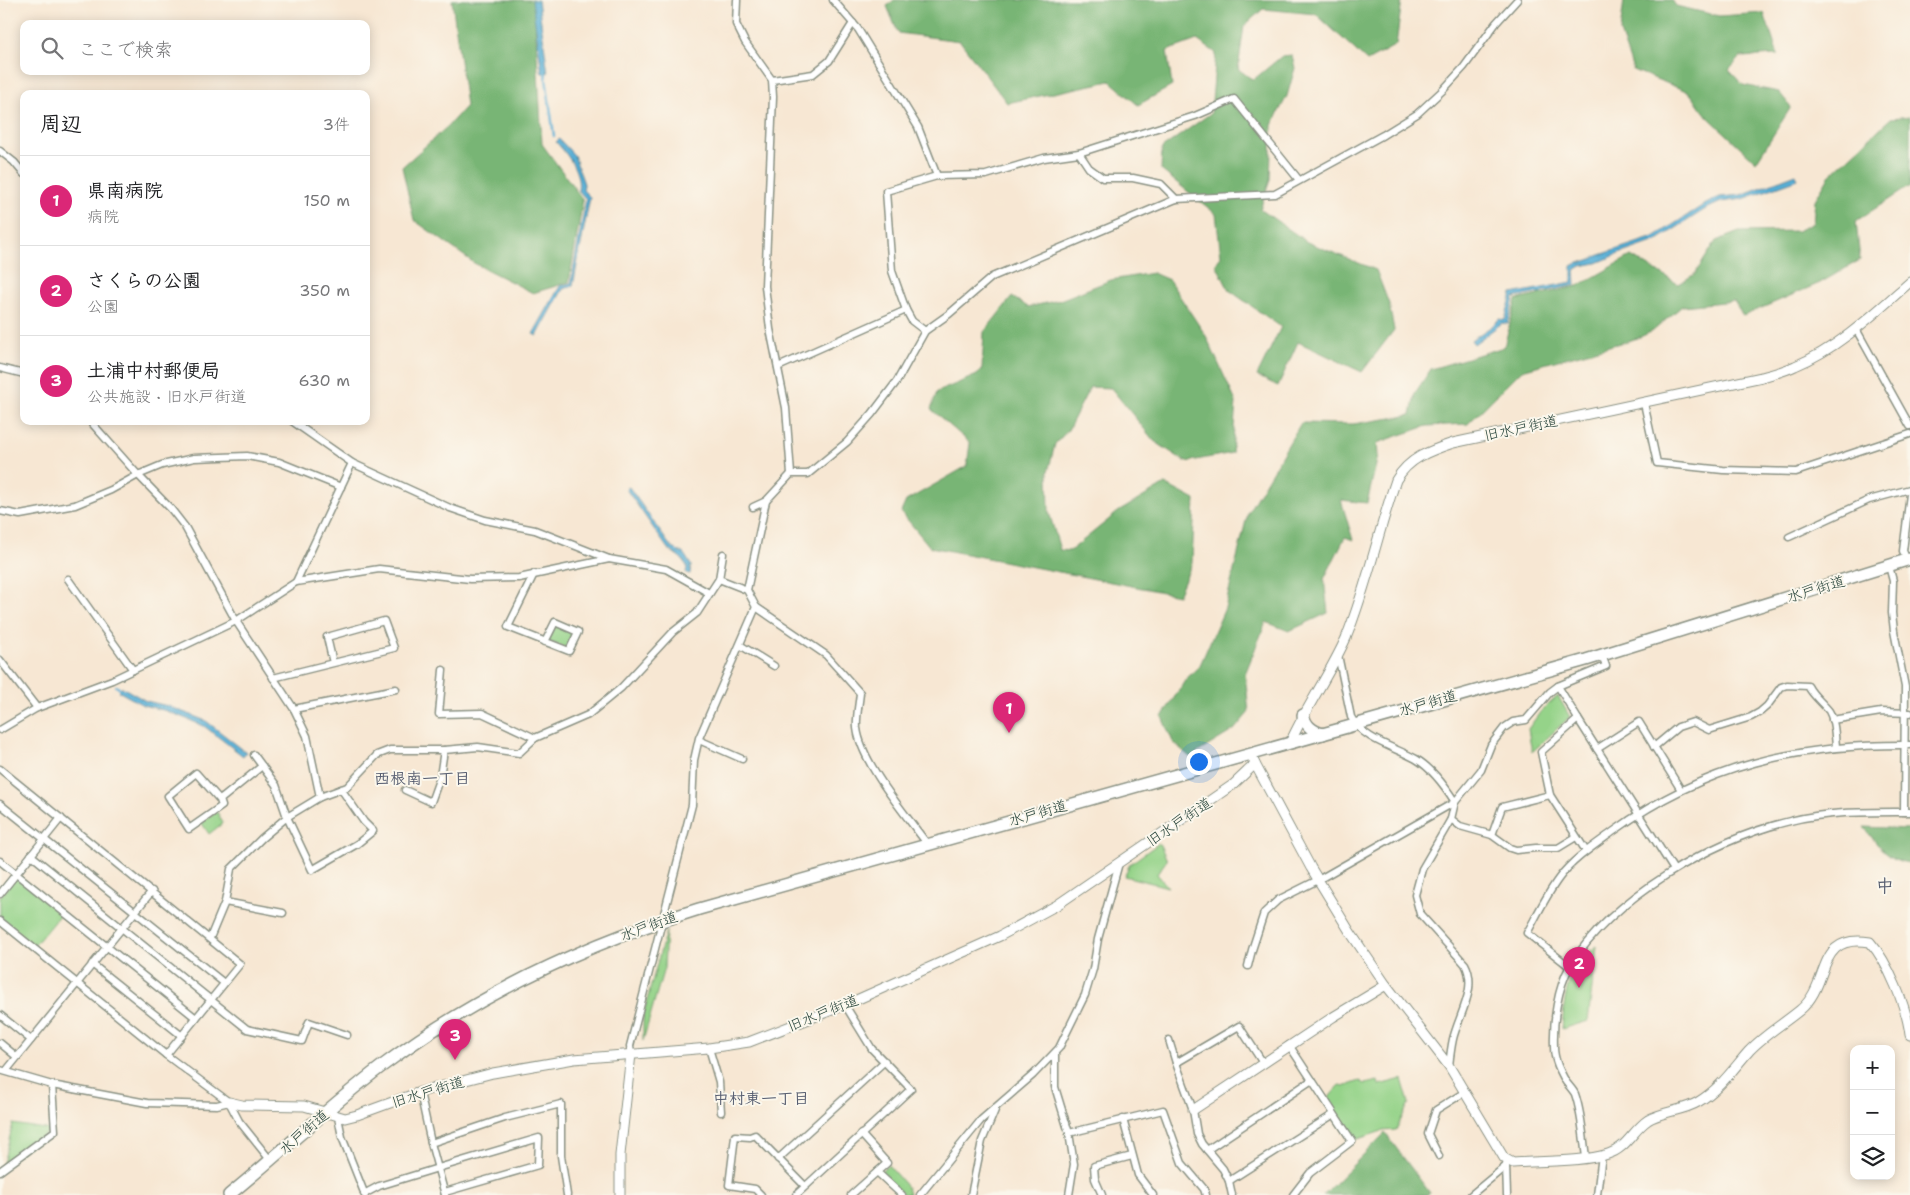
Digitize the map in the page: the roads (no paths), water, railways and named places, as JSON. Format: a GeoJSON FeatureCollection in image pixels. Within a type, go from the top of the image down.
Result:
{"type":"FeatureCollection","features":[{"type":"Feature","properties":{"kind":"highway","name":"水戸街道"},"geometry":{"type":"LineString","coordinates":[[229,1195],[326,1112],[384,1065],[426,1035],[478,1002],[530,974],[574,954],[664,920],[928,844],[1253,759],[1290,743],[1602,655],[1889,566],[1908,555]]}},
{"type":"Feature","properties":{"kind":"highway"},"geometry":{"type":"LineString","coordinates":[[1303,715],[1311,729],[1323,734]]}},
{"type":"Feature","properties":{"kind":"street"},"geometry":{"type":"LineString","coordinates":[[737,0],[736,24],[745,42],[772,80],[773,97],[765,286],[770,329],[786,408],[791,474],[766,501],[753,508]]}},
{"type":"Feature","properties":{"kind":"street"},"geometry":{"type":"LineString","coordinates":[[834,0],[853,22],[918,127],[937,176]]}},
{"type":"Feature","properties":{"kind":"street"},"geometry":{"type":"LineString","coordinates":[[791,474],[808,474],[847,442],[872,414],[897,381],[925,331],[992,277],[1176,199],[1275,194],[1383,135],[1417,114],[1464,67],[1517,0]]}},
{"type":"Feature","properties":{"kind":"street"},"geometry":{"type":"LineString","coordinates":[[772,80],[813,74],[829,61],[853,22]]}},
{"type":"Feature","properties":{"kind":"street"},"geometry":{"type":"LineString","coordinates":[[925,331],[912,321],[892,271],[886,191],[937,176],[986,175],[1044,158],[1079,153],[1195,116],[1234,99],[1299,180]]}},
{"type":"Feature","properties":{"kind":"street"},"geometry":{"type":"LineString","coordinates":[[0,151],[20,169]]}},
{"type":"Feature","properties":{"kind":"street"},"geometry":{"type":"LineString","coordinates":[[1079,153],[1089,168],[1103,178],[1133,178],[1161,184],[1176,199]]}},
{"type":"Feature","properties":{"kind":"street","name":"旧水戸街道"},"geometry":{"type":"LineString","coordinates":[[1290,743],[1345,638],[1363,589],[1396,480],[1400,472],[1412,461],[1430,451],[1453,443],[1762,377],[1796,366],[1825,350],[1856,329],[1910,282]]}},
{"type":"Feature","properties":{"kind":"street"},"geometry":{"type":"LineString","coordinates":[[778,367],[906,310]]}},
{"type":"Feature","properties":{"kind":"street"},"geometry":{"type":"LineString","coordinates":[[1856,329],[1910,426]]}},
{"type":"Feature","properties":{"kind":"street"},"geometry":{"type":"LineString","coordinates":[[0,368],[20,373]]}},
{"type":"Feature","properties":{"kind":"street"},"geometry":{"type":"LineString","coordinates":[[1644,403],[1657,463],[1723,470],[1796,472],[1910,434]]}},
{"type":"Feature","properties":{"kind":"street"},"geometry":{"type":"LineString","coordinates":[[94,425],[138,475],[171,508],[185,527],[236,622],[294,709],[307,736],[320,797]]}},
{"type":"Feature","properties":{"kind":"street"},"geometry":{"type":"LineString","coordinates":[[298,425],[352,463],[450,508],[485,520],[535,530],[609,559],[666,569],[709,593]]}},
{"type":"Feature","properties":{"kind":"street"},"geometry":{"type":"LineString","coordinates":[[0,511],[20,514],[75,505],[162,465],[194,458],[247,456],[279,462],[341,488]]}},
{"type":"Feature","properties":{"kind":"street"},"geometry":{"type":"LineString","coordinates":[[296,582],[352,463]]}},
{"type":"Feature","properties":{"kind":"street"},"geometry":{"type":"LineString","coordinates":[[1789,537],[1869,500],[1910,489]]}},
{"type":"Feature","properties":{"kind":"street"},"geometry":{"type":"LineString","coordinates":[[1908,555],[1910,494]]}},
{"type":"Feature","properties":{"kind":"street"},"geometry":{"type":"LineString","coordinates":[[766,501],[747,590],[756,607],[826,655],[860,693],[857,729],[865,752],[886,789],[928,844]]}},
{"type":"Feature","properties":{"kind":"street"},"geometry":{"type":"LineString","coordinates":[[210,938],[225,902],[231,868],[287,817],[320,797],[346,787],[377,755],[390,750],[444,750],[478,747],[519,753],[535,738],[588,715],[621,688],[673,632],[697,614],[719,579],[723,554]]}},
{"type":"Feature","properties":{"kind":"street"},"geometry":{"type":"LineString","coordinates":[[0,730],[38,708],[134,670],[236,622],[296,582],[379,569],[470,579],[519,578],[609,559]]}},
{"type":"Feature","properties":{"kind":"street"},"geometry":{"type":"LineString","coordinates":[[1586,1158],[1574,1093],[1560,1070],[1555,1057],[1554,1046],[1558,1000],[1563,982],[1570,967],[1601,928],[1638,896],[1674,870],[1718,846],[1791,820],[1860,812],[1907,812],[1908,713],[1894,630],[1892,613],[1893,581],[1889,566]]}},
{"type":"Feature","properties":{"kind":"street"},"geometry":{"type":"LineString","coordinates":[[534,574],[508,627],[545,642],[569,651],[578,632],[554,622],[545,642]]}},
{"type":"Feature","properties":{"kind":"street"},"geometry":{"type":"LineString","coordinates":[[68,579],[134,670]]}},
{"type":"Feature","properties":{"kind":"street"},"geometry":{"type":"LineString","coordinates":[[719,579],[747,590]]}},
{"type":"Feature","properties":{"kind":"street"},"geometry":{"type":"LineString","coordinates":[[620,1195],[620,1155],[631,1054],[630,1046],[664,920],[692,804],[694,760],[699,740],[756,607]]}},
{"type":"Feature","properties":{"kind":"street"},"geometry":{"type":"LineString","coordinates":[[273,678],[394,648],[384,621],[327,638],[333,663]]}},
{"type":"Feature","properties":{"kind":"street"},"geometry":{"type":"LineString","coordinates":[[740,645],[774,666]]}},
{"type":"Feature","properties":{"kind":"street"},"geometry":{"type":"LineString","coordinates":[[1337,654],[1351,718],[1355,724],[1389,748],[1416,759],[1431,770],[1447,788],[1455,802],[1451,819],[1422,869],[1415,895],[1420,914],[1465,964],[1470,973],[1470,984],[1453,1039],[1449,1066]]}},
{"type":"Feature","properties":{"kind":"street"},"geometry":{"type":"LineString","coordinates":[[1248,966],[1264,913],[1278,900],[1318,880],[1455,802],[1481,770],[1491,745],[1504,728],[1513,722],[1526,720],[1544,698],[1558,686],[1606,666],[1602,655]]}},
{"type":"Feature","properties":{"kind":"street"},"geometry":{"type":"LineString","coordinates":[[0,660],[38,708]]}},
{"type":"Feature","properties":{"kind":"street"},"geometry":{"type":"LineString","coordinates":[[443,670],[439,714],[482,712],[535,738]]}},
{"type":"Feature","properties":{"kind":"street"},"geometry":{"type":"LineString","coordinates":[[1654,746],[1678,727],[1693,722],[1709,730],[1751,717],[1767,706],[1781,687],[1787,685],[1808,686],[1813,695],[1829,711],[1836,747]]}},
{"type":"Feature","properties":{"kind":"street"},"geometry":{"type":"LineString","coordinates":[[1558,686],[1674,870]]}},
{"type":"Feature","properties":{"kind":"street"},"geometry":{"type":"LineString","coordinates":[[294,709],[396,689]]}},
{"type":"Feature","properties":{"kind":"street"},"geometry":{"type":"LineString","coordinates":[[1832,720],[1881,712],[1908,713]]}},
{"type":"Feature","properties":{"kind":"street"},"geometry":{"type":"LineString","coordinates":[[1578,719],[1541,752],[1550,795],[1586,852]]}},
{"type":"Feature","properties":{"kind":"street"},"geometry":{"type":"LineString","coordinates":[[1598,749],[1639,722],[1681,790]]}},
{"type":"Feature","properties":{"kind":"street"},"geometry":{"type":"LineString","coordinates":[[699,740],[742,759]]}},
{"type":"Feature","properties":{"kind":"street"},"geometry":{"type":"LineString","coordinates":[[1570,967],[1527,933],[1560,877],[1586,852],[1639,813],[1711,776],[1758,761],[1836,747],[1907,745]]}},
{"type":"Feature","properties":{"kind":"street"},"geometry":{"type":"LineString","coordinates":[[405,790],[431,802],[440,776],[444,750]]}},
{"type":"Feature","properties":{"kind":"street"},"geometry":{"type":"LineString","coordinates":[[254,754],[276,785],[287,817],[312,870],[357,844],[373,831],[364,822],[341,789]]}},
{"type":"Feature","properties":{"kind":"street"},"geometry":{"type":"LineString","coordinates":[[1253,759],[1318,880],[1350,932],[1386,985],[1449,1066],[1504,1158],[1507,1164],[1507,1195]]}},
{"type":"Feature","properties":{"kind":"street","name":"旧水戸街道"},"geometry":{"type":"LineString","coordinates":[[338,1117],[345,1118],[357,1115],[420,1092],[493,1073],[574,1059],[709,1048],[749,1042],[845,1005],[1000,936],[1057,906],[1234,784],[1253,759]]}},
{"type":"Feature","properties":{"kind":"street"},"geometry":{"type":"LineString","coordinates":[[220,800],[262,766]]}},
{"type":"Feature","properties":{"kind":"street"},"geometry":{"type":"LineString","coordinates":[[0,769],[240,964],[166,1055]]}},
{"type":"Feature","properties":{"kind":"street"},"geometry":{"type":"LineString","coordinates":[[196,773],[220,800],[222,806],[189,829],[168,796],[196,773]]}},
{"type":"Feature","properties":{"kind":"street"},"geometry":{"type":"LineString","coordinates":[[1492,835],[1502,808],[1550,795]]}},
{"type":"Feature","properties":{"kind":"street"},"geometry":{"type":"LineString","coordinates":[[0,804],[224,983]]}},
{"type":"Feature","properties":{"kind":"street"},"geometry":{"type":"LineString","coordinates":[[1,892],[60,818]]}},
{"type":"Feature","properties":{"kind":"street"},"geometry":{"type":"LineString","coordinates":[[1451,819],[1460,826],[1492,835],[1516,850],[1558,848],[1576,837]]}},
{"type":"Feature","properties":{"kind":"street"},"geometry":{"type":"LineString","coordinates":[[31,855],[247,1029],[302,1040],[309,1022],[347,1035]]}},
{"type":"Feature","properties":{"kind":"street"},"geometry":{"type":"LineString","coordinates":[[0,861],[196,1018]]}},
{"type":"Feature","properties":{"kind":"street"},"geometry":{"type":"LineString","coordinates":[[920,1195],[981,1120],[1034,1076],[1055,1054],[1086,995],[1098,938],[1119,863]]}},
{"type":"Feature","properties":{"kind":"street"},"geometry":{"type":"LineString","coordinates":[[3,1070],[17,1057],[76,982],[152,891]]}},
{"type":"Feature","properties":{"kind":"street"},"geometry":{"type":"LineString","coordinates":[[225,902],[283,913]]}},
{"type":"Feature","properties":{"kind":"street"},"geometry":{"type":"LineString","coordinates":[[0,921],[166,1055],[229,1102],[242,1105],[304,1106],[338,1117],[342,1137],[365,1194],[379,1186],[438,1168],[539,1138],[538,1165],[445,1194],[438,1168],[431,1143],[420,1092]]}},
{"type":"Feature","properties":{"kind":"street"},"geometry":{"type":"LineString","coordinates":[[1471,1195],[1507,1164],[1513,1162],[1586,1158],[1614,1152],[1648,1120],[1696,1103],[1710,1094],[1762,1038],[1800,1010],[1810,999],[1818,986],[1830,953],[1840,944],[1857,940],[1870,942],[1879,952],[1903,1001],[1910,1035]]}},
{"type":"Feature","properties":{"kind":"street"},"geometry":{"type":"LineString","coordinates":[[92,964],[182,1036]]}},
{"type":"Feature","properties":{"kind":"street"},"geometry":{"type":"LineString","coordinates":[[1193,1110],[1289,1045],[1386,985]]}},
{"type":"Feature","properties":{"kind":"street"},"geometry":{"type":"LineString","coordinates":[[796,1195],[911,1089],[872,1049],[845,1005]]}},
{"type":"Feature","properties":{"kind":"street"},"geometry":{"type":"LineString","coordinates":[[0,1015],[31,1040]]}},
{"type":"Feature","properties":{"kind":"street"},"geometry":{"type":"LineString","coordinates":[[1176,1063],[1239,1026],[1263,1063]]}},
{"type":"Feature","properties":{"kind":"street"},"geometry":{"type":"LineString","coordinates":[[1169,1040],[1193,1110],[1197,1134],[1207,1150],[1223,1169],[1229,1181],[1232,1195]]}},
{"type":"Feature","properties":{"kind":"street"},"geometry":{"type":"LineString","coordinates":[[0,1043],[17,1057]]}},
{"type":"Feature","properties":{"kind":"street"},"geometry":{"type":"LineString","coordinates":[[1289,1045],[1352,1141],[1310,1173],[1293,1195]]}},
{"type":"Feature","properties":{"kind":"street"},"geometry":{"type":"LineString","coordinates":[[709,1048],[719,1082],[721,1112]]}},
{"type":"Feature","properties":{"kind":"street"},"geometry":{"type":"LineString","coordinates":[[1055,1054],[1056,1087],[1074,1164],[1069,1195]]}},
{"type":"Feature","properties":{"kind":"street"},"geometry":{"type":"LineString","coordinates":[[778,1159],[885,1061]]}},
{"type":"Feature","properties":{"kind":"street"},"geometry":{"type":"LineString","coordinates":[[3,1070],[52,1085],[147,1103],[217,1105],[229,1102]]}},
{"type":"Feature","properties":{"kind":"street"},"geometry":{"type":"LineString","coordinates":[[1207,1150],[1312,1080]]}},
{"type":"Feature","properties":{"kind":"street"},"geometry":{"type":"LineString","coordinates":[[0,1170],[55,1131],[52,1085]]}},
{"type":"Feature","properties":{"kind":"street"},"geometry":{"type":"LineString","coordinates":[[1439,1156],[1428,1134],[1436,1110],[1465,1092]]}},
{"type":"Feature","properties":{"kind":"street"},"geometry":{"type":"LineString","coordinates":[[229,1102],[239,1121],[271,1161]]}},
{"type":"Feature","properties":{"kind":"street"},"geometry":{"type":"LineString","coordinates":[[431,1143],[505,1118],[561,1104],[562,1156],[566,1195]]}},
{"type":"Feature","properties":{"kind":"street"},"geometry":{"type":"LineString","coordinates":[[971,1195],[982,1141],[997,1106]]}},
{"type":"Feature","properties":{"kind":"street"},"geometry":{"type":"LineString","coordinates":[[1068,1133],[1163,1110],[1182,1163],[1204,1189],[1206,1195]]}},
{"type":"Feature","properties":{"kind":"street"},"geometry":{"type":"LineString","coordinates":[[1229,1181],[1334,1114]]}},
{"type":"Feature","properties":{"kind":"street"},"geometry":{"type":"LineString","coordinates":[[1123,1119],[1138,1175],[1154,1195]]}},
{"type":"Feature","properties":{"kind":"street"},"geometry":{"type":"LineString","coordinates":[[761,1195],[755,1189],[729,1184],[735,1136],[750,1137],[755,1134],[805,1186]]}},
{"type":"Feature","properties":{"kind":"street"},"geometry":{"type":"LineString","coordinates":[[851,1195],[886,1163],[861,1134]]}},
{"type":"Feature","properties":{"kind":"street"},"geometry":{"type":"LineString","coordinates":[[1102,1195],[1095,1179],[1094,1166],[1132,1156]]}},
{"type":"Feature","properties":{"kind":"street"},"geometry":{"type":"LineString","coordinates":[[1597,1195],[1602,1156]]}},
{"type":"Feature","properties":{"kind":"street"},"geometry":{"type":"LineString","coordinates":[[877,1172],[902,1195]]}},
{"type":"Feature","properties":{"kind":"water"},"geometry":{"type":"Polygon","coordinates":[[[532,0],[538,0],[548,73],[542,73],[532,0]]]}},
{"type":"Feature","properties":{"kind":"water"},"geometry":{"type":"Polygon","coordinates":[[[559,139],[574,155],[584,184],[583,190],[590,197],[573,286],[563,289],[537,336],[533,334],[560,286],[571,283],[586,199],[578,190],[578,177],[573,164],[556,142],[559,139]]]}},
{"type":"Feature","properties":{"kind":"water"},"geometry":{"type":"Polygon","coordinates":[[[1796,174],[1798,179],[1743,199],[1721,202],[1704,210],[1656,241],[1597,263],[1581,266],[1575,270],[1576,285],[1514,298],[1508,324],[1502,323],[1474,344],[1471,340],[1499,319],[1505,320],[1512,294],[1572,282],[1572,266],[1575,264],[1654,237],[1702,206],[1720,197],[1741,195],[1796,174]]]}},
{"type":"Feature","properties":{"kind":"water"},"geometry":{"type":"Polygon","coordinates":[[[629,487],[671,547],[684,554],[691,565],[690,574],[686,573],[687,566],[681,558],[668,549],[626,489],[629,487]]]}},
{"type":"Feature","properties":{"kind":"water"},"geometry":{"type":"Polygon","coordinates":[[[122,687],[146,701],[168,706],[206,721],[246,752],[243,756],[204,726],[167,711],[143,705],[118,691],[122,687]]]}},
{"type":"Feature","properties":{"kind":"waterway"},"geometry":{"type":"LineString","coordinates":[[545,71],[554,136]]}},
{"type":"Feature","properties":{"kind":"waterway"},"geometry":{"type":"LineString","coordinates":[[116,686],[123,691]]}},
{"type":"Feature","properties":{"kind":"place","name":"県南病院"},"geometry":{"type":"Point","coordinates":[1009,733]}},
{"type":"Feature","properties":{"kind":"place","name":"さくらの公園"},"geometry":{"type":"Point","coordinates":[1579,988]}},
{"type":"Feature","properties":{"kind":"place","name":"土浦中村郵便局"},"geometry":{"type":"Point","coordinates":[455,1060]}},
{"type":"Feature","properties":{"kind":"district","name":"西根南一丁目"},"geometry":{"type":"Point","coordinates":[422,778]}},
{"type":"Feature","properties":{"kind":"district","name":"中"},"geometry":{"type":"Point","coordinates":[1885,886]}},
{"type":"Feature","properties":{"kind":"district","name":"中村東一丁目"},"geometry":{"type":"Point","coordinates":[761,1098]}}]}
